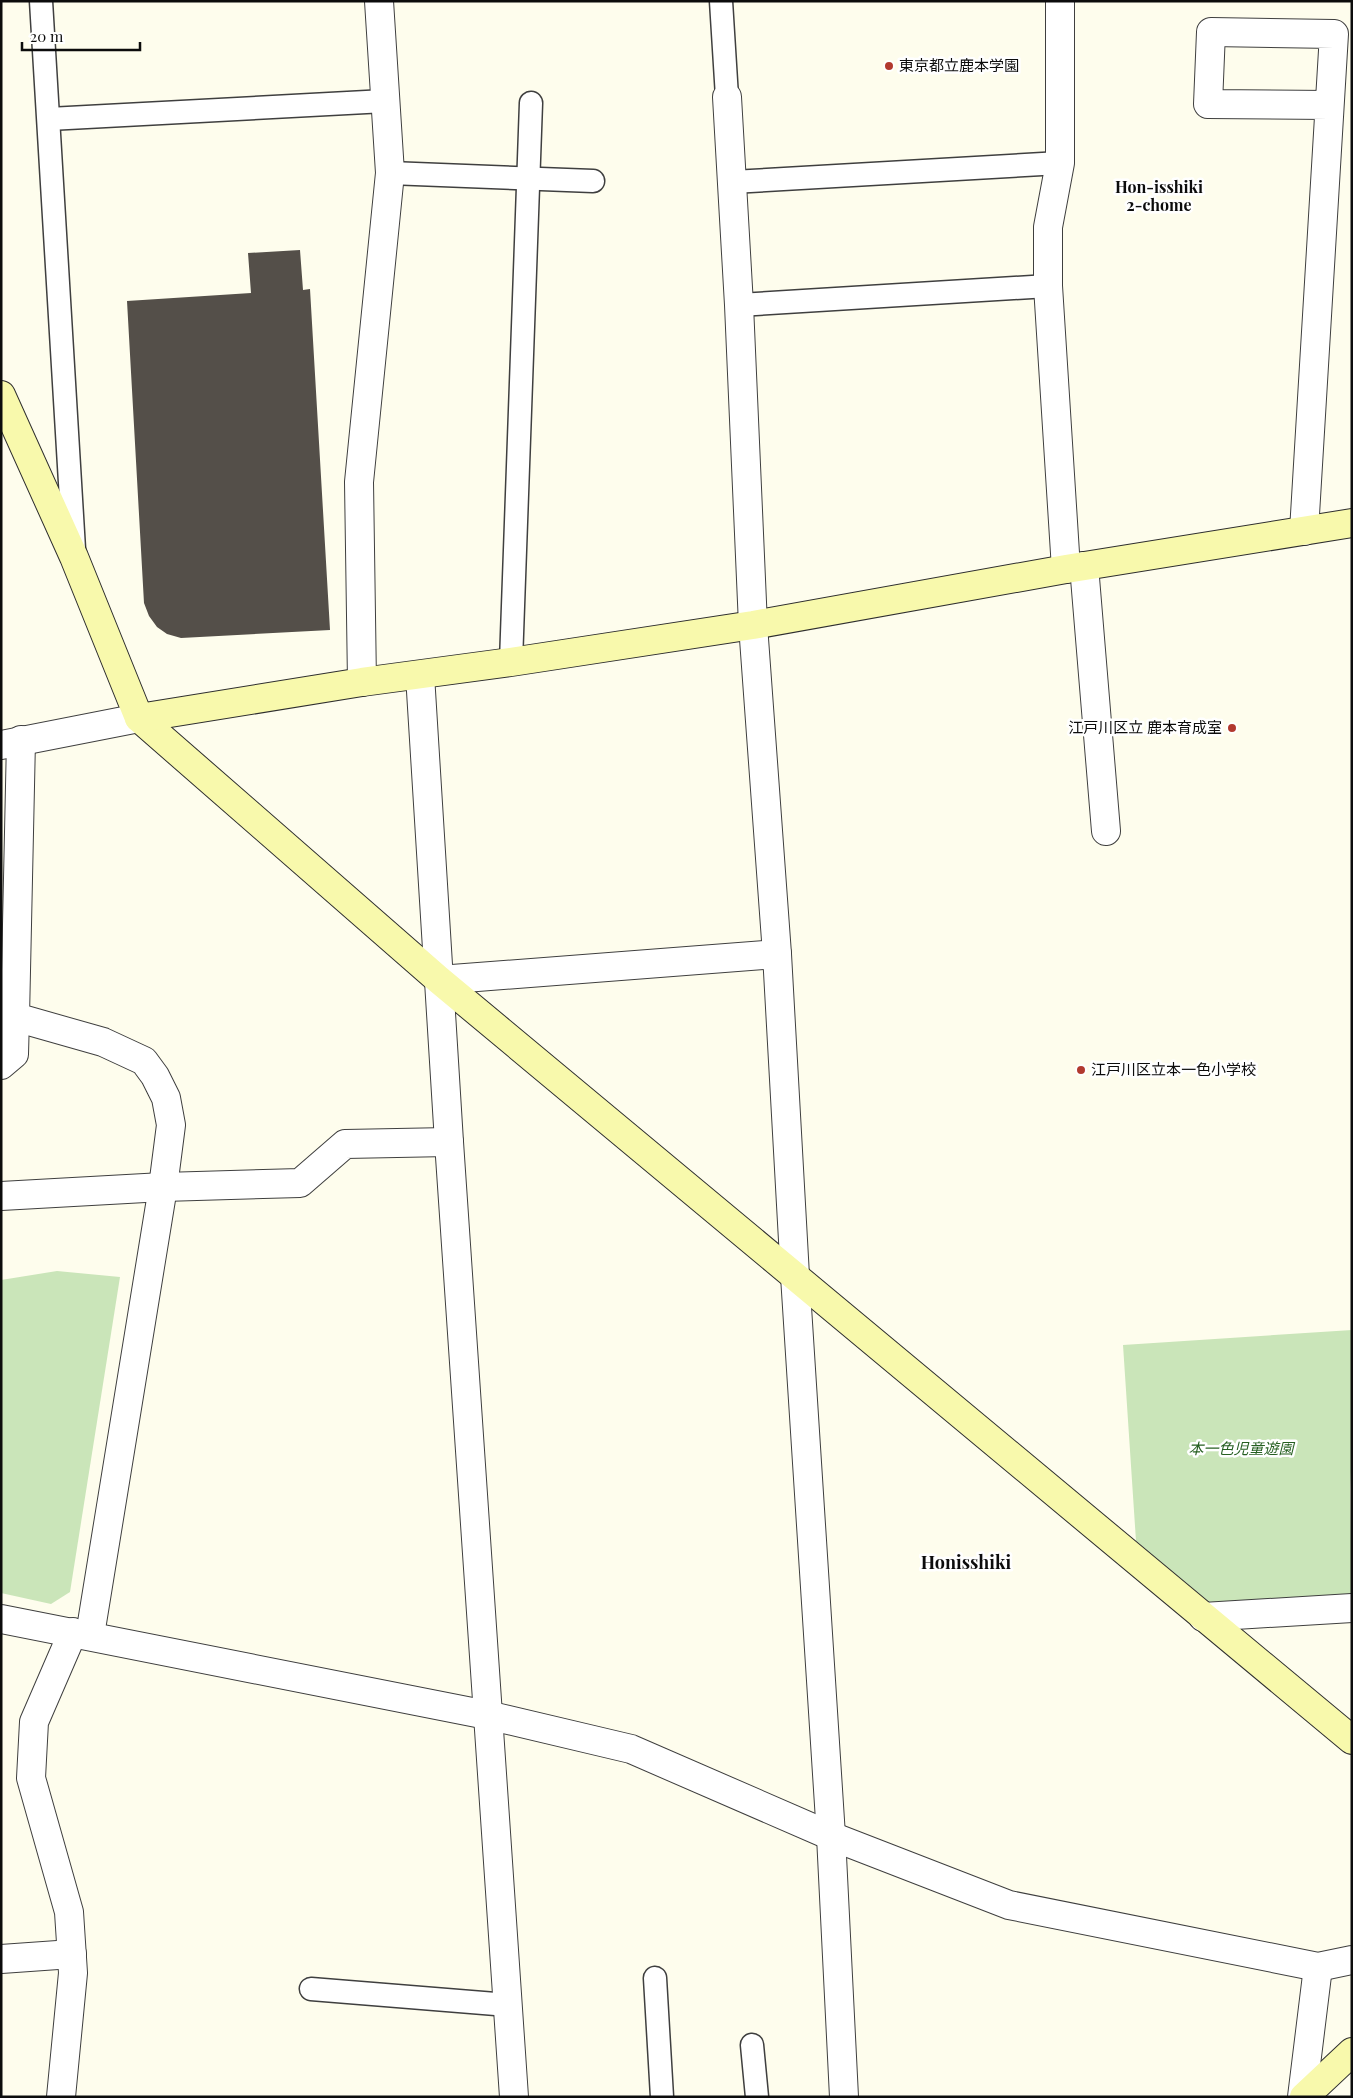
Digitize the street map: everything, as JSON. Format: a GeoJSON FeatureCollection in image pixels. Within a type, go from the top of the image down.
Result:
{"type":"FeatureCollection","features":[{"type":"Feature","properties":{"kind":"street"},"geometry":{"type":"LineString","coordinates":[[362,682],[359,482],[390,173],[379,1]]}},
{"type":"Feature","properties":{"kind":"street"},"geometry":{"type":"LineString","coordinates":[[1060,1],[1060,163],[1048,227],[1048,286],[1075,567],[1106,831]]}},
{"type":"Feature","properties":{"kind":"street"},"geometry":{"type":"LineString","coordinates":[[1304,530],[1334,34],[1210,32],[1208,104],[1329,105]]}},
{"type":"Feature","properties":{"kind":"street"},"geometry":{"type":"LineString","coordinates":[[727,97],[739,304],[753,624],[777,954],[795,1276],[831,1836],[844,2097]]}},
{"type":"Feature","properties":{"kind":"street"},"geometry":{"type":"LineString","coordinates":[[1,395],[74,557],[139,718],[439,980],[1352,1740]]}},
{"type":"Feature","properties":{"kind":"street"},"geometry":{"type":"LineString","coordinates":[[1,1065],[14,1054],[11,743],[139,718],[362,682],[511,662],[753,624],[1075,567],[1352,523]]}},
{"type":"Feature","properties":{"kind":"street"},"geometry":{"type":"LineString","coordinates":[[420,675],[449,1142],[514,2097]]}},
{"type":"Feature","properties":{"kind":"street"},"geometry":{"type":"LineString","coordinates":[[439,980],[777,954]]}},
{"type":"Feature","properties":{"kind":"street"},"geometry":{"type":"LineString","coordinates":[[15,1017],[103,1042],[144,1061],[155,1076],[166,1098],[172,1125],[163,1188],[81,1634],[34,1722],[31,1778],[69,1912],[73,1973],[61,2097]]}},
{"type":"Feature","properties":{"kind":"street"},"geometry":{"type":"LineString","coordinates":[[1,1196],[300,1183],[345,1144],[449,1142]]}},
{"type":"Feature","properties":{"kind":"street"},"geometry":{"type":"LineString","coordinates":[[1203,1617],[1352,1608]]}},
{"type":"Feature","properties":{"kind":"street"},"geometry":{"type":"LineString","coordinates":[[1,1619],[487,1716],[631,1748],[831,1836],[1008,1905],[1318,1967],[1352,1960]]}},
{"type":"Feature","properties":{"kind":"street"},"geometry":{"type":"LineString","coordinates":[[1,1959],[72,1954]]}},
{"type":"Feature","properties":{"kind":"street"},"geometry":{"type":"LineString","coordinates":[[1303,2097],[1318,1967]]}},
{"type":"Feature","properties":{"kind":"street"},"geometry":{"type":"LineString","coordinates":[[1303,2097],[1352,2052]]}},
{"type":"Feature","properties":{"kind":"lane"},"geometry":{"type":"LineString","coordinates":[[41,1],[74,557]]}},
{"type":"Feature","properties":{"kind":"lane"},"geometry":{"type":"LineString","coordinates":[[722,1],[727,97]]}},
{"type":"Feature","properties":{"kind":"lane"},"geometry":{"type":"LineString","coordinates":[[49,119],[385,100]]}},
{"type":"Feature","properties":{"kind":"lane"},"geometry":{"type":"LineString","coordinates":[[511,662],[530,178],[531,103]]}},
{"type":"Feature","properties":{"kind":"lane"},"geometry":{"type":"LineString","coordinates":[[732,182],[1060,163]]}},
{"type":"Feature","properties":{"kind":"lane"},"geometry":{"type":"LineString","coordinates":[[390,173],[593,181]]}},
{"type":"Feature","properties":{"kind":"lane"},"geometry":{"type":"LineString","coordinates":[[739,304],[1048,286]]}},
{"type":"Feature","properties":{"kind":"lane"},"geometry":{"type":"LineString","coordinates":[[655,1978],[662,2097]]}},
{"type":"Feature","properties":{"kind":"lane"},"geometry":{"type":"LineString","coordinates":[[311,1989],[508,2005]]}},
{"type":"Feature","properties":{"kind":"lane"},"geometry":{"type":"LineString","coordinates":[[752,2046],[757,2097]]}},
{"type":"Feature","properties":{"kind":"green space"},"geometry":{"type":"Polygon","coordinates":[[[57,1271],[120,1277],[70,1592],[51,1604],[1,1593],[1,1280],[57,1271]]]}},
{"type":"Feature","properties":{"kind":"green space","name":"本一色児童遊園"},"geometry":{"type":"Polygon","coordinates":[[[1352,1330],[1352,1454],[1350,1489],[1352,1595],[1210,1603],[1136,1541],[1123,1345],[1352,1330]]]}},
{"type":"Feature","properties":{"kind":"building"},"geometry":{"type":"Polygon","coordinates":[[[300,250],[303,290],[310,289],[330,630],[181,638],[167,634],[157,627],[149,616],[144,603],[127,301],[251,293],[248,253],[300,250]]]}},
{"type":"Feature","properties":{"kind":"place","name":"東京都立鹿本学園"},"geometry":{"type":"Point","coordinates":[889,66]}},
{"type":"Feature","properties":{"kind":"place","name":"江戸川区立 鹿本育成室"},"geometry":{"type":"Point","coordinates":[1232,728]}},
{"type":"Feature","properties":{"kind":"place","name":"江戸川区立本一色小学校"},"geometry":{"type":"Point","coordinates":[1081,1070]}},
{"type":"Feature","properties":{"kind":"district","name":"Hon-isshiki 2-chome"},"geometry":{"type":"Point","coordinates":[1159,196]}},
{"type":"Feature","properties":{"kind":"district","name":"Honisshiki"},"geometry":{"type":"Point","coordinates":[966,1563]}}]}
